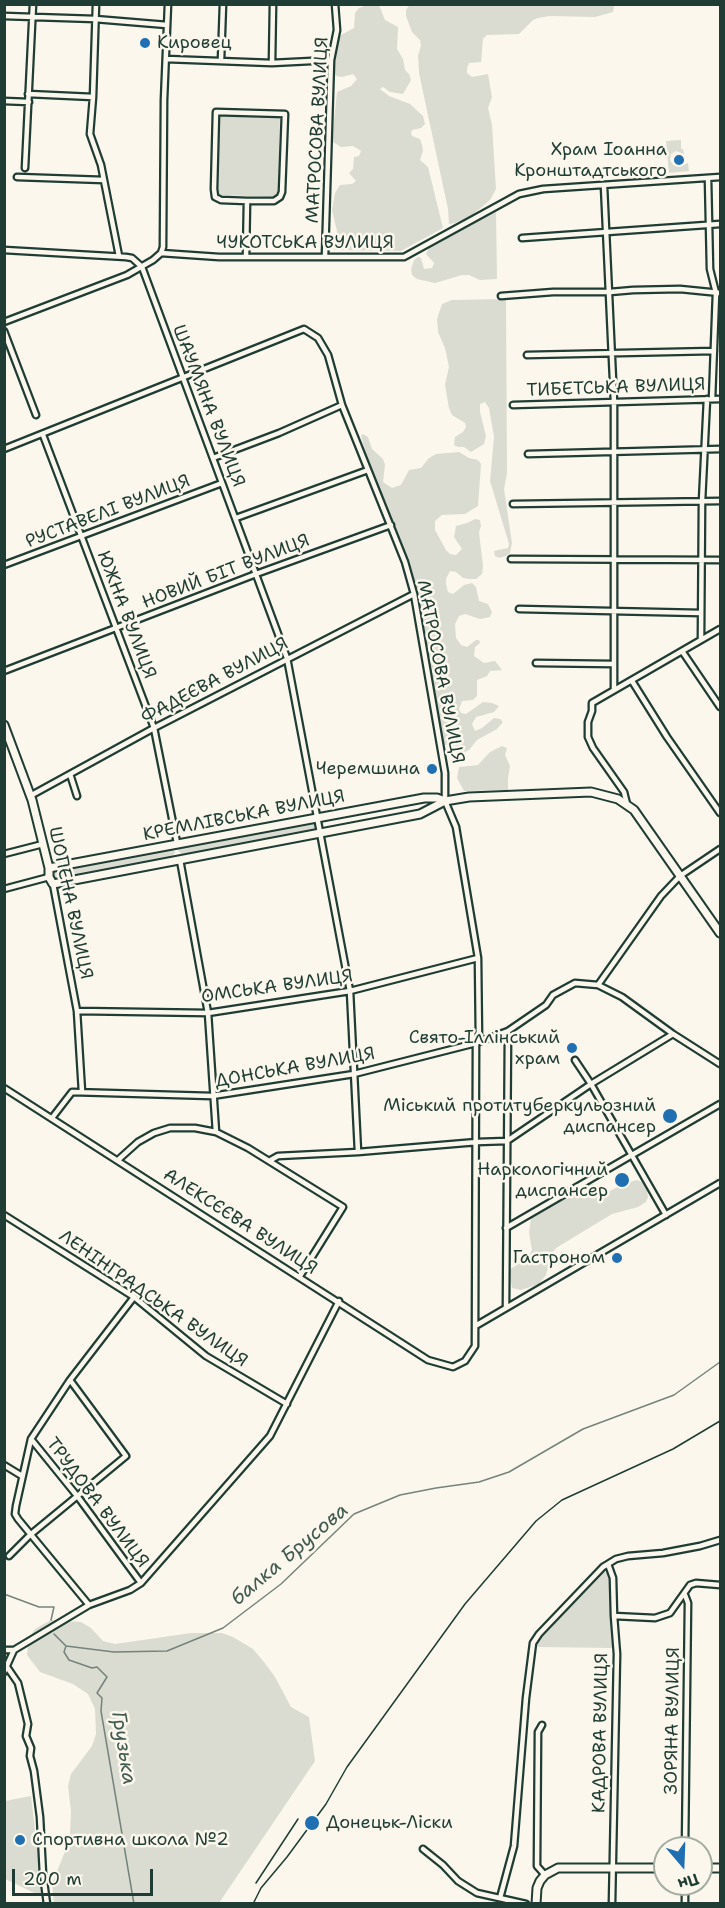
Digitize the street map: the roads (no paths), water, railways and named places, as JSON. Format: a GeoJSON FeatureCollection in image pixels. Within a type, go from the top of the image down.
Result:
{"type":"FeatureCollection","features":[{"type":"Feature","properties":{"kind":"street"},"geometry":{"type":"LineString","coordinates":[[25,168],[33,4]]}},
{"type":"Feature","properties":{"kind":"street"},"geometry":{"type":"LineString","coordinates":[[96,4],[90,134],[104,180],[119,256]]}},
{"type":"Feature","properties":{"kind":"street"},"geometry":{"type":"LineString","coordinates":[[4,322],[127,275],[160,253],[163,247],[168,4]]}},
{"type":"Feature","properties":{"kind":"street"},"geometry":{"type":"LineString","coordinates":[[221,60],[223,4]]}},
{"type":"Feature","properties":{"kind":"street"},"geometry":{"type":"LineString","coordinates":[[272,63],[273,4]]}},
{"type":"Feature","properties":{"kind":"street","name":"МАТРОСОВА ВУЛИЦЯ"},"geometry":{"type":"LineString","coordinates":[[325,256],[331,60],[337,30],[335,4]]}},
{"type":"Feature","properties":{"kind":"street"},"geometry":{"type":"LineString","coordinates":[[4,16],[95,19],[167,25]]}},
{"type":"Feature","properties":{"kind":"street"},"geometry":{"type":"LineString","coordinates":[[166,59],[272,63],[331,60]]}},
{"type":"Feature","properties":{"kind":"street"},"geometry":{"type":"LineString","coordinates":[[28,94],[93,97]]}},
{"type":"Feature","properties":{"kind":"street"},"geometry":{"type":"LineString","coordinates":[[4,101],[29,102]]}},
{"type":"Feature","properties":{"kind":"street"},"geometry":{"type":"LineString","coordinates":[[216,112],[285,114],[280,197],[274,201],[247,201],[221,200],[215,197],[216,112]]}},
{"type":"Feature","properties":{"kind":"street"},"geometry":{"type":"LineString","coordinates":[[17,177],[104,180]]}},
{"type":"Feature","properties":{"kind":"street","name":"ЧУКОТСЬКА ВУЛИЦЯ"},"geometry":{"type":"LineString","coordinates":[[160,253],[246,257],[404,257],[519,194],[543,189],[720,177]]}},
{"type":"Feature","properties":{"kind":"street"},"geometry":{"type":"LineString","coordinates":[[701,640],[704,449],[718,293],[710,269],[708,178]]}},
{"type":"Feature","properties":{"kind":"street"},"geometry":{"type":"LineString","coordinates":[[604,186],[614,402],[614,690]]}},
{"type":"Feature","properties":{"kind":"street"},"geometry":{"type":"LineString","coordinates":[[246,257],[247,201]]}},
{"type":"Feature","properties":{"kind":"street"},"geometry":{"type":"LineString","coordinates":[[522,238],[720,224]]}},
{"type":"Feature","properties":{"kind":"street"},"geometry":{"type":"LineString","coordinates":[[4,250],[119,256],[132,258],[142,267]]}},
{"type":"Feature","properties":{"kind":"street","name":"ШАУМЯНА ВУЛИЦЯ"},"geometry":{"type":"LineString","coordinates":[[142,267],[287,658],[320,833]]}},
{"type":"Feature","properties":{"kind":"street"},"geometry":{"type":"LineString","coordinates":[[501,296],[553,292],[680,289],[718,293]]}},
{"type":"Feature","properties":{"kind":"street","name":"МАТРОСОВА ВУЛИЦЯ"},"geometry":{"type":"LineString","coordinates":[[182,376],[304,329],[318,338],[328,355],[342,405],[405,562],[414,594],[445,773],[444,801],[456,827],[478,958],[476,1325],[475,1346],[465,1361]]}},
{"type":"Feature","properties":{"kind":"street"},"geometry":{"type":"LineString","coordinates":[[4,331],[36,415]]}},
{"type":"Feature","properties":{"kind":"street"},"geometry":{"type":"LineString","coordinates":[[527,355],[714,351]]}},
{"type":"Feature","properties":{"kind":"street"},"geometry":{"type":"LineString","coordinates":[[4,449],[43,435],[182,376]]}},
{"type":"Feature","properties":{"kind":"street","name":"ТИБЕТСЬКА ВУЛИЦЯ"},"geometry":{"type":"LineString","coordinates":[[513,405],[720,399]]}},
{"type":"Feature","properties":{"kind":"street"},"geometry":{"type":"LineString","coordinates":[[213,458],[279,433],[342,405]]}},
{"type":"Feature","properties":{"kind":"street","name":"ЮЖНА ВУЛИЦЯ"},"geometry":{"type":"LineString","coordinates":[[43,435],[154,728],[177,843]]}},
{"type":"Feature","properties":{"kind":"street"},"geometry":{"type":"LineString","coordinates":[[528,454],[720,449]]}},
{"type":"Feature","properties":{"kind":"street"},"geometry":{"type":"LineString","coordinates":[[236,518],[369,470]]}},
{"type":"Feature","properties":{"kind":"street","name":"РУСТАВЕЛІ ВУЛИЦЯ"},"geometry":{"type":"LineString","coordinates":[[4,566],[222,483]]}},
{"type":"Feature","properties":{"kind":"street"},"geometry":{"type":"LineString","coordinates":[[513,504],[720,501]]}},
{"type":"Feature","properties":{"kind":"street","name":"НОВИЙ БІТ ВУЛИЦЯ"},"geometry":{"type":"LineString","coordinates":[[4,671],[256,574],[391,525]]}},
{"type":"Feature","properties":{"kind":"street"},"geometry":{"type":"LineString","coordinates":[[511,559],[720,560]]}},
{"type":"Feature","properties":{"kind":"street","name":"ФАДЕЄВА ВУЛИЦЯ"},"geometry":{"type":"LineString","coordinates":[[30,796],[287,658],[414,594]]}},
{"type":"Feature","properties":{"kind":"street"},"geometry":{"type":"LineString","coordinates":[[519,609],[701,613]]}},
{"type":"Feature","properties":{"kind":"street"},"geometry":{"type":"LineString","coordinates":[[627,805],[624,792],[593,748],[588,737],[592,703],[720,629]]}},
{"type":"Feature","properties":{"kind":"street"},"geometry":{"type":"LineString","coordinates":[[682,651],[720,707]]}},
{"type":"Feature","properties":{"kind":"street"},"geometry":{"type":"LineString","coordinates":[[536,663],[613,664]]}},
{"type":"Feature","properties":{"kind":"street"},"geometry":{"type":"LineString","coordinates":[[632,681],[720,813]]}},
{"type":"Feature","properties":{"kind":"street","name":"ШОПЕНА ВУЛИЦЯ"},"geometry":{"type":"LineString","coordinates":[[4,725],[30,796],[49,868],[49,877],[53,884],[77,1011],[82,1092]]}},
{"type":"Feature","properties":{"kind":"street"},"geometry":{"type":"LineString","coordinates":[[70,774],[76,796]]}},
{"type":"Feature","properties":{"kind":"street","name":"КРЕМЛІВСЬКА ВУЛИЦЯ"},"geometry":{"type":"LineString","coordinates":[[53,884],[420,814],[444,801],[469,797],[591,792],[618,799],[634,810],[720,933]]}},
{"type":"Feature","properties":{"kind":"street","name":"КРЕМЛІВСЬКА ВУЛИЦЯ"},"geometry":{"type":"LineString","coordinates":[[49,868],[430,797],[444,801]]}},
{"type":"Feature","properties":{"kind":"street"},"geometry":{"type":"LineString","coordinates":[[320,833],[350,991],[358,1152]]}},
{"type":"Feature","properties":{"kind":"street"},"geometry":{"type":"LineString","coordinates":[[4,854],[43,844]]}},
{"type":"Feature","properties":{"kind":"street"},"geometry":{"type":"LineString","coordinates":[[720,849],[680,876],[661,896],[598,985],[622,998],[720,1064]]}},
{"type":"Feature","properties":{"kind":"street"},"geometry":{"type":"LineString","coordinates":[[180,860],[208,1013],[216,1132]]}},
{"type":"Feature","properties":{"kind":"street"},"geometry":{"type":"LineString","coordinates":[[4,889],[49,877]]}},
{"type":"Feature","properties":{"kind":"street","name":"ОМСЬКА ВУЛИЦЯ"},"geometry":{"type":"LineString","coordinates":[[77,1011],[208,1013],[350,991],[478,958]]}},
{"type":"Feature","properties":{"kind":"street","name":"ДОНСЬКА ВУЛИЦЯ"},"geometry":{"type":"LineString","coordinates":[[82,1092],[212,1096],[354,1074],[477,1042],[508,1031],[546,1005],[554,994],[575,983],[598,985]]}},
{"type":"Feature","properties":{"kind":"street"},"geometry":{"type":"LineString","coordinates":[[506,1308],[508,1031]]}},
{"type":"Feature","properties":{"kind":"street"},"geometry":{"type":"LineString","coordinates":[[269,1161],[278,1156],[477,1142],[507,1142],[591,1084],[673,1034]]}},
{"type":"Feature","properties":{"kind":"street"},"geometry":{"type":"LineString","coordinates":[[575,1060],[666,1215]]}},
{"type":"Feature","properties":{"kind":"street","name":"АЛЕКСЄЄВА ВУЛИЦЯ"},"geometry":{"type":"LineString","coordinates":[[4,1088],[428,1360],[453,1367],[465,1361]]}},
{"type":"Feature","properties":{"kind":"street"},"geometry":{"type":"LineString","coordinates":[[52,1118],[72,1092],[82,1092]]}},
{"type":"Feature","properties":{"kind":"street"},"geometry":{"type":"LineString","coordinates":[[506,1228],[720,1104]]}},
{"type":"Feature","properties":{"kind":"street"},"geometry":{"type":"LineString","coordinates":[[118,1160],[138,1142],[162,1130],[195,1128],[216,1132],[269,1161],[343,1207],[300,1276]]}},
{"type":"Feature","properties":{"kind":"street"},"geometry":{"type":"LineString","coordinates":[[476,1325],[720,1183]]}},
{"type":"Feature","properties":{"kind":"street","name":"ЛЕНІНГРАДСЬКА ВУЛИЦЯ"},"geometry":{"type":"LineString","coordinates":[[4,1215],[134,1297],[206,1356],[287,1404]]}},
{"type":"Feature","properties":{"kind":"street"},"geometry":{"type":"LineString","coordinates":[[89,1605],[30,1535],[15,1514],[16,1506],[32,1439],[70,1380],[134,1297]]}},
{"type":"Feature","properties":{"kind":"street"},"geometry":{"type":"LineString","coordinates":[[4,1650],[14,1650],[89,1605],[130,1590],[141,1582],[270,1437],[339,1301]]}},
{"type":"Feature","properties":{"kind":"street"},"geometry":{"type":"LineString","coordinates":[[9,1556],[30,1535],[126,1456],[70,1380]]}},
{"type":"Feature","properties":{"kind":"street","name":"ТРУДОВА ВУЛИЦЯ"},"geometry":{"type":"LineString","coordinates":[[32,1439],[141,1582]]}},
{"type":"Feature","properties":{"kind":"street"},"geometry":{"type":"LineString","coordinates":[[4,1465],[22,1476]]}},
{"type":"Feature","properties":{"kind":"street"},"geometry":{"type":"LineString","coordinates":[[502,1900],[514,1846],[526,1698],[533,1643],[538,1634],[608,1564],[616,1559],[663,1553],[720,1540]]}},
{"type":"Feature","properties":{"kind":"street","name":"КАДРОВА ВУЛИЦЯ"},"geometry":{"type":"LineString","coordinates":[[608,1564],[613,1578],[617,1654],[612,1904]]}},
{"type":"Feature","properties":{"kind":"street"},"geometry":{"type":"LineString","coordinates":[[614,1616],[655,1618],[670,1613],[690,1585],[696,1583],[720,1585]]}},
{"type":"Feature","properties":{"kind":"street","name":"ЗОРЯНА ВУЛИЦЯ"},"geometry":{"type":"LineString","coordinates":[[685,1595],[688,1604],[685,1836]]}},
{"type":"Feature","properties":{"kind":"street"},"geometry":{"type":"LineString","coordinates":[[14,1650],[6,1669],[18,1683],[28,1724],[26,1736],[31,1748],[30,1756],[40,1817],[47,1904]]}},
{"type":"Feature","properties":{"kind":"street"},"geometry":{"type":"LineString","coordinates":[[543,1725],[538,1732],[537,1866],[545,1875]]}},
{"type":"Feature","properties":{"kind":"street"},"geometry":{"type":"LineString","coordinates":[[423,1849],[458,1881],[477,1893],[526,1904]]}},
{"type":"Feature","properties":{"kind":"street"},"geometry":{"type":"LineString","coordinates":[[536,1904],[537,1888],[545,1875],[558,1868],[653,1868]]}},
{"type":"Feature","properties":{"kind":"waterway","name":"балка Брусова"},"geometry":{"type":"LineString","coordinates":[[66,1646],[114,1652],[167,1651],[223,1628],[281,1584],[354,1514],[400,1495],[479,1482],[509,1472],[583,1429],[674,1395],[720,1362]]}},
{"type":"Feature","properties":{"kind":"waterway","name":"Грузька"},"geometry":{"type":"LineString","coordinates":[[4,1594],[39,1607],[54,1607],[51,1620]]}},
{"type":"Feature","properties":{"kind":"waterway","name":"Грузька"},"geometry":{"type":"LineString","coordinates":[[54,1634],[66,1646],[64,1652],[69,1660],[92,1668],[97,1667],[107,1677],[97,1693],[102,1698],[101,1711],[134,1904]]}},
{"type":"Feature","properties":{"kind":"railway"},"geometry":{"type":"LineString","coordinates":[[253,1904],[261,1888],[326,1804],[347,1767],[465,1604],[536,1521],[562,1500],[673,1449],[720,1421]]}},
{"type":"Feature","properties":{"kind":"railway"},"geometry":{"type":"LineString","coordinates":[[256,1883],[298,1819]]}},
{"type":"Feature","properties":{"kind":"place","name":"Кировец"},"geometry":{"type":"Point","coordinates":[145,43]}},
{"type":"Feature","properties":{"kind":"place","name":"Храм Іоанна Кронштадтського"},"geometry":{"type":"Point","coordinates":[679,160]}},
{"type":"Feature","properties":{"kind":"place","name":"Черемшина"},"geometry":{"type":"Point","coordinates":[432,769]}},
{"type":"Feature","properties":{"kind":"place","name":"Свято-Іллінський храм"},"geometry":{"type":"Point","coordinates":[572,1048]}},
{"type":"Feature","properties":{"kind":"place","name":"Міський протитуберкульозний диспансер"},"geometry":{"type":"Point","coordinates":[670,1116]}},
{"type":"Feature","properties":{"kind":"place","name":"Наркологічний диспансер"},"geometry":{"type":"Point","coordinates":[622,1180]}},
{"type":"Feature","properties":{"kind":"place","name":"Гастроном"},"geometry":{"type":"Point","coordinates":[617,1258]}},
{"type":"Feature","properties":{"kind":"place","name":"Донецьк-Ліски"},"geometry":{"type":"Point","coordinates":[312,1823]}},
{"type":"Feature","properties":{"kind":"place","name":"Спортивна школа №2"},"geometry":{"type":"Point","coordinates":[20,1840]}}]}
